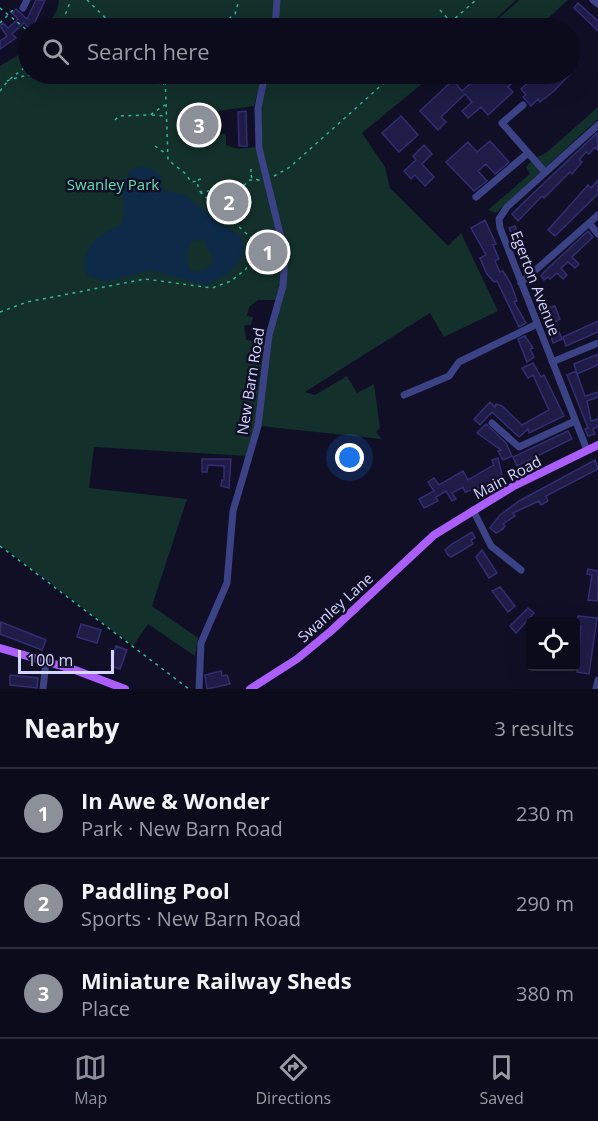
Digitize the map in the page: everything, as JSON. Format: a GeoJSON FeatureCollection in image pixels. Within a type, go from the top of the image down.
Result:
{"type":"FeatureCollection","features":[{"type":"Feature","properties":{"kind":"main road","name":"Main Road"},"geometry":{"type":"LineString","coordinates":[[431,538],[512,487],[598,445]]}},
{"type":"Feature","properties":{"kind":"main road","name":"Swanley Lane"},"geometry":{"type":"LineString","coordinates":[[250,689],[297,659],[331,631],[431,538]]}},
{"type":"Feature","properties":{"kind":"main road"},"geometry":{"type":"LineString","coordinates":[[0,648],[125,689]]}},
{"type":"Feature","properties":{"kind":"street"},"geometry":{"type":"LineString","coordinates":[[23,8],[27,0]]}},
{"type":"Feature","properties":{"kind":"street"},"geometry":{"type":"LineString","coordinates":[[276,18],[277,0]]}},
{"type":"Feature","properties":{"kind":"street"},"geometry":{"type":"LineString","coordinates":[[593,0],[598,4]]}},
{"type":"Feature","properties":{"kind":"street","name":"New Barn Road"},"geometry":{"type":"LineString","coordinates":[[199,689],[201,643],[227,583],[233,511],[258,426],[269,335],[283,286],[285,254],[259,148],[258,108],[263,84]]}},
{"type":"Feature","properties":{"kind":"street"},"geometry":{"type":"LineString","coordinates":[[523,105],[502,123],[545,172]]}},
{"type":"Feature","properties":{"kind":"street","name":"Egerton Avenue"},"geometry":{"type":"LineString","coordinates":[[587,450],[500,228],[499,219],[507,207],[598,125]]}},
{"type":"Feature","properties":{"kind":"street"},"geometry":{"type":"LineString","coordinates":[[476,197],[528,153]]}},
{"type":"Feature","properties":{"kind":"street"},"geometry":{"type":"LineString","coordinates":[[521,283],[598,215]]}},
{"type":"Feature","properties":{"kind":"street"},"geometry":{"type":"LineString","coordinates":[[589,223],[598,234]]}},
{"type":"Feature","properties":{"kind":"street"},"geometry":{"type":"LineString","coordinates":[[404,395],[449,376],[459,362],[537,324]]}},
{"type":"Feature","properties":{"kind":"street"},"geometry":{"type":"LineString","coordinates":[[552,362],[598,343]]}},
{"type":"Feature","properties":{"kind":"street"},"geometry":{"type":"LineString","coordinates":[[492,423],[519,447],[575,421]]}},
{"type":"Feature","properties":{"kind":"street"},"geometry":{"type":"LineString","coordinates":[[473,510],[491,546],[521,570]]}},
{"type":"Feature","properties":{"kind":"street"},"geometry":{"type":"LineString","coordinates":[[43,689],[46,662]]}},
{"type":"Feature","properties":{"kind":"street"},"geometry":{"type":"LineString","coordinates":[[596,689],[598,680]]}},
{"type":"Feature","properties":{"kind":"path"},"geometry":{"type":"LineString","coordinates":[[0,23],[20,0]]}},
{"type":"Feature","properties":{"kind":"path"},"geometry":{"type":"LineString","coordinates":[[64,18],[71,0]]}},
{"type":"Feature","properties":{"kind":"path"},"geometry":{"type":"LineString","coordinates":[[87,0],[106,18]]}},
{"type":"Feature","properties":{"kind":"path"},"geometry":{"type":"LineString","coordinates":[[230,18],[235,14],[238,0]]}},
{"type":"Feature","properties":{"kind":"path"},"geometry":{"type":"LineString","coordinates":[[456,18],[476,0]]}},
{"type":"Feature","properties":{"kind":"path"},"geometry":{"type":"LineString","coordinates":[[0,9],[18,22]]}},
{"type":"Feature","properties":{"kind":"path"},"geometry":{"type":"LineString","coordinates":[[440,10],[446,18]]}},
{"type":"Feature","properties":{"kind":"path"},"geometry":{"type":"LineString","coordinates":[[0,91],[7,81],[18,73]]}},
{"type":"Feature","properties":{"kind":"path"},"geometry":{"type":"LineString","coordinates":[[7,81],[18,77]]}},
{"type":"Feature","properties":{"kind":"path"},"geometry":{"type":"LineString","coordinates":[[165,84],[168,160],[186,174],[218,210],[234,220],[254,243],[256,242]]}},
{"type":"Feature","properties":{"kind":"path"},"geometry":{"type":"LineString","coordinates":[[269,179],[290,167],[383,84]]}},
{"type":"Feature","properties":{"kind":"path"},"geometry":{"type":"LineString","coordinates":[[147,120],[150,115],[166,105]]}},
{"type":"Feature","properties":{"kind":"path"},"geometry":{"type":"LineString","coordinates":[[115,120],[119,116],[166,117]]}},
{"type":"Feature","properties":{"kind":"path"},"geometry":{"type":"LineString","coordinates":[[155,146],[167,155]]}},
{"type":"Feature","properties":{"kind":"path"},"geometry":{"type":"LineString","coordinates":[[199,191],[243,186],[250,180],[251,169]]}},
{"type":"Feature","properties":{"kind":"path"},"geometry":{"type":"LineString","coordinates":[[250,180],[259,180],[252,178],[251,175]]}},
{"type":"Feature","properties":{"kind":"path"},"geometry":{"type":"LineString","coordinates":[[191,182],[204,178]]}},
{"type":"Feature","properties":{"kind":"path"},"geometry":{"type":"LineString","coordinates":[[197,181],[199,191]]}},
{"type":"Feature","properties":{"kind":"path"},"geometry":{"type":"LineString","coordinates":[[0,312],[27,302],[145,279],[212,288],[231,281],[246,269],[256,242],[273,232],[271,224]]}},
{"type":"Feature","properties":{"kind":"path"},"geometry":{"type":"LineString","coordinates":[[0,546],[189,689]]}},
{"type":"Feature","properties":{"kind":"green space"},"geometry":{"type":"Polygon","coordinates":[[[59,0],[275,0],[273,18],[52,18],[59,0]]]}},
{"type":"Feature","properties":{"kind":"green space"},"geometry":{"type":"Polygon","coordinates":[[[279,0],[516,0],[497,18],[277,18],[279,0]]]}},
{"type":"Feature","properties":{"kind":"green space"},"geometry":{"type":"Polygon","coordinates":[[[519,0],[568,0],[548,18],[499,18],[519,0]]]}},
{"type":"Feature","properties":{"kind":"green space","name":"Swanley Park"},"geometry":{"type":"Polygon","coordinates":[[[18,55],[18,84],[260,84],[254,106],[211,112],[213,135],[226,134],[226,145],[238,149],[255,147],[282,242],[282,270],[278,300],[258,300],[249,307],[247,316],[253,317],[251,325],[244,325],[246,340],[265,342],[258,419],[248,456],[94,447],[89,488],[187,499],[152,606],[198,638],[195,656],[148,624],[133,646],[0,545],[0,66],[18,55]]]}},
{"type":"Feature","properties":{"kind":"green space"},"geometry":{"type":"Polygon","coordinates":[[[265,84],[422,84],[362,133],[385,167],[390,188],[448,246],[461,233],[498,311],[444,337],[430,313],[305,392],[315,395],[347,376],[357,393],[374,384],[380,428],[376,432],[382,439],[260,426],[269,348],[287,270],[263,167],[260,114],[265,84]]]}},
{"type":"Feature","properties":{"kind":"green space"},"geometry":{"type":"Polygon","coordinates":[[[598,107],[598,119],[496,213],[488,210],[530,174],[526,167],[533,159],[546,153],[598,107]]]}},
{"type":"Feature","properties":{"kind":"water"},"geometry":{"type":"Polygon","coordinates":[[[141,166],[155,170],[162,178],[161,185],[165,190],[187,196],[216,221],[241,236],[243,252],[235,266],[222,278],[205,285],[150,270],[106,282],[88,276],[85,262],[88,249],[103,234],[121,224],[124,210],[123,185],[131,171],[141,166]],[[205,241],[191,242],[187,261],[191,271],[204,271],[214,262],[205,241]]]}},
{"type":"Feature","properties":{"kind":"building"},"geometry":{"type":"Polygon","coordinates":[[[36,0],[45,0],[37,18],[27,18],[36,0]]]}},
{"type":"Feature","properties":{"kind":"building"},"geometry":{"type":"Polygon","coordinates":[[[578,3],[598,21],[598,31],[574,8],[578,3]]]}},
{"type":"Feature","properties":{"kind":"building"},"geometry":{"type":"Polygon","coordinates":[[[16,9],[26,18],[18,19],[12,13],[16,9]]]}},
{"type":"Feature","properties":{"kind":"building"},"geometry":{"type":"Polygon","coordinates":[[[18,19],[18,28],[12,34],[16,38],[0,49],[0,41],[7,36],[0,26],[3,23],[8,28],[18,19]]]}},
{"type":"Feature","properties":{"kind":"building"},"geometry":{"type":"Polygon","coordinates":[[[449,84],[456,84],[462,91],[470,84],[511,84],[508,87],[513,92],[488,115],[481,107],[468,118],[462,111],[472,102],[465,94],[441,117],[446,122],[438,130],[420,111],[449,84]]]}},
{"type":"Feature","properties":{"kind":"building"},"geometry":{"type":"Polygon","coordinates":[[[526,84],[561,84],[540,102],[538,99],[531,106],[523,97],[526,95],[521,89],[526,84]]]}},
{"type":"Feature","properties":{"kind":"building"},"geometry":{"type":"Polygon","coordinates":[[[207,111],[207,120],[201,121],[203,139],[197,139],[195,112],[207,111]]]}},
{"type":"Feature","properties":{"kind":"building"},"geometry":{"type":"Polygon","coordinates":[[[246,111],[247,146],[239,146],[238,112],[246,111]]]}},
{"type":"Feature","properties":{"kind":"building"},"geometry":{"type":"Polygon","coordinates":[[[401,116],[418,135],[399,152],[382,133],[401,116]]]}},
{"type":"Feature","properties":{"kind":"building"},"geometry":{"type":"Polygon","coordinates":[[[597,133],[598,150],[595,147],[589,154],[586,152],[579,160],[582,162],[572,174],[570,172],[544,198],[542,196],[518,221],[512,214],[597,133]]]}},
{"type":"Feature","properties":{"kind":"building"},"geometry":{"type":"Polygon","coordinates":[[[490,141],[509,162],[495,174],[486,164],[478,171],[487,181],[474,191],[446,162],[468,142],[477,152],[490,141]]]}},
{"type":"Feature","properties":{"kind":"building"},"geometry":{"type":"Polygon","coordinates":[[[424,145],[432,154],[422,164],[434,177],[425,186],[415,175],[411,179],[404,171],[416,160],[413,156],[424,145]]]}},
{"type":"Feature","properties":{"kind":"building"},"geometry":{"type":"Polygon","coordinates":[[[598,180],[598,194],[555,236],[548,230],[588,185],[591,188],[598,180]]]}},
{"type":"Feature","properties":{"kind":"building"},"geometry":{"type":"Polygon","coordinates":[[[485,220],[496,244],[493,245],[499,259],[495,261],[500,272],[503,271],[511,284],[517,301],[514,302],[526,323],[519,327],[497,281],[494,282],[487,274],[480,258],[486,255],[471,228],[485,220]]]}},
{"type":"Feature","properties":{"kind":"building"},"geometry":{"type":"Polygon","coordinates":[[[515,226],[527,259],[522,261],[509,228],[515,226]]]}},
{"type":"Feature","properties":{"kind":"building"},"geometry":{"type":"Polygon","coordinates":[[[588,231],[593,237],[572,257],[579,264],[575,268],[568,262],[561,268],[567,275],[563,279],[557,273],[550,279],[548,277],[544,280],[541,276],[544,272],[588,231]]]}},
{"type":"Feature","properties":{"kind":"building"},"geometry":{"type":"Polygon","coordinates":[[[555,306],[560,319],[555,322],[562,339],[553,343],[543,309],[555,306]]]}},
{"type":"Feature","properties":{"kind":"building"},"geometry":{"type":"Polygon","coordinates":[[[598,321],[598,332],[566,346],[563,337],[598,321]]]}},
{"type":"Feature","properties":{"kind":"building"},"geometry":{"type":"Polygon","coordinates":[[[525,336],[533,348],[530,349],[534,357],[527,362],[518,339],[525,336]]]}},
{"type":"Feature","properties":{"kind":"building"},"geometry":{"type":"Polygon","coordinates":[[[598,354],[598,365],[577,374],[574,364],[598,354]]]}},
{"type":"Feature","properties":{"kind":"building"},"geometry":{"type":"Polygon","coordinates":[[[533,363],[541,377],[544,375],[564,416],[529,433],[528,429],[519,437],[492,412],[480,425],[474,419],[490,402],[495,407],[496,404],[502,406],[522,425],[549,410],[533,375],[528,378],[522,368],[533,363]]]}},
{"type":"Feature","properties":{"kind":"building"},"geometry":{"type":"Polygon","coordinates":[[[576,371],[585,396],[598,392],[598,397],[587,401],[591,421],[598,419],[598,427],[593,429],[595,434],[588,436],[585,429],[588,428],[567,375],[576,371]]]}},
{"type":"Feature","properties":{"kind":"building"},"geometry":{"type":"Polygon","coordinates":[[[486,424],[506,443],[512,456],[503,460],[498,451],[501,450],[477,433],[486,424]]]}},
{"type":"Feature","properties":{"kind":"building"},"geometry":{"type":"Polygon","coordinates":[[[568,431],[572,439],[517,466],[513,457],[568,431]]]}},
{"type":"Feature","properties":{"kind":"building"},"geometry":{"type":"Polygon","coordinates":[[[498,458],[502,475],[465,492],[463,487],[452,493],[456,499],[452,501],[446,491],[436,497],[438,501],[424,508],[419,499],[434,491],[428,482],[434,478],[439,485],[463,471],[468,480],[494,465],[492,460],[498,458]]]}},
{"type":"Feature","properties":{"kind":"building"},"geometry":{"type":"Polygon","coordinates":[[[202,459],[231,459],[229,488],[221,486],[224,480],[224,466],[208,465],[207,472],[202,472],[202,459]]]}},
{"type":"Feature","properties":{"kind":"building"},"geometry":{"type":"Polygon","coordinates":[[[595,460],[598,469],[546,496],[548,501],[541,505],[539,501],[513,513],[515,516],[503,524],[505,526],[503,529],[496,533],[490,528],[500,515],[519,501],[595,460]]]}},
{"type":"Feature","properties":{"kind":"building"},"geometry":{"type":"Polygon","coordinates":[[[472,532],[475,538],[471,540],[473,544],[451,557],[448,555],[445,550],[472,532]]]}},
{"type":"Feature","properties":{"kind":"building"},"geometry":{"type":"Polygon","coordinates":[[[482,550],[497,573],[489,578],[476,557],[482,550]]]}},
{"type":"Feature","properties":{"kind":"building"},"geometry":{"type":"Polygon","coordinates":[[[588,569],[598,571],[598,601],[588,600],[592,575],[587,574],[588,569]]]}},
{"type":"Feature","properties":{"kind":"building"},"geometry":{"type":"Polygon","coordinates":[[[500,587],[515,606],[508,612],[492,591],[500,587]]]}},
{"type":"Feature","properties":{"kind":"building"},"geometry":{"type":"Polygon","coordinates":[[[528,608],[534,613],[530,617],[526,617],[526,622],[516,633],[510,626],[528,608]]]}},
{"type":"Feature","properties":{"kind":"building"},"geometry":{"type":"Polygon","coordinates":[[[578,616],[597,618],[589,674],[577,672],[580,671],[581,626],[580,617],[578,616]]]}},
{"type":"Feature","properties":{"kind":"building"},"geometry":{"type":"Polygon","coordinates":[[[1,622],[46,640],[42,650],[0,634],[1,622]]]}},
{"type":"Feature","properties":{"kind":"building"},"geometry":{"type":"Polygon","coordinates":[[[81,624],[101,630],[97,643],[77,637],[81,624]]]}},
{"type":"Feature","properties":{"kind":"building"},"geometry":{"type":"Polygon","coordinates":[[[116,646],[127,650],[120,669],[111,666],[116,646]]]}},
{"type":"Feature","properties":{"kind":"building"},"geometry":{"type":"Polygon","coordinates":[[[221,671],[222,676],[227,675],[230,684],[207,689],[205,675],[221,671]]]}},
{"type":"Feature","properties":{"kind":"building"},"geometry":{"type":"Polygon","coordinates":[[[10,675],[38,678],[37,688],[10,685],[10,675]]]}},
{"type":"Feature","properties":{"kind":"place","name":"Miniature Railway Sheds"},"geometry":{"type":"Point","coordinates":[199,125]}},
{"type":"Feature","properties":{"kind":"place","name":"Paddling Pool"},"geometry":{"type":"Point","coordinates":[229,202]}},
{"type":"Feature","properties":{"kind":"place","name":"In Awe & Wonder"},"geometry":{"type":"Point","coordinates":[268,252]}}]}
